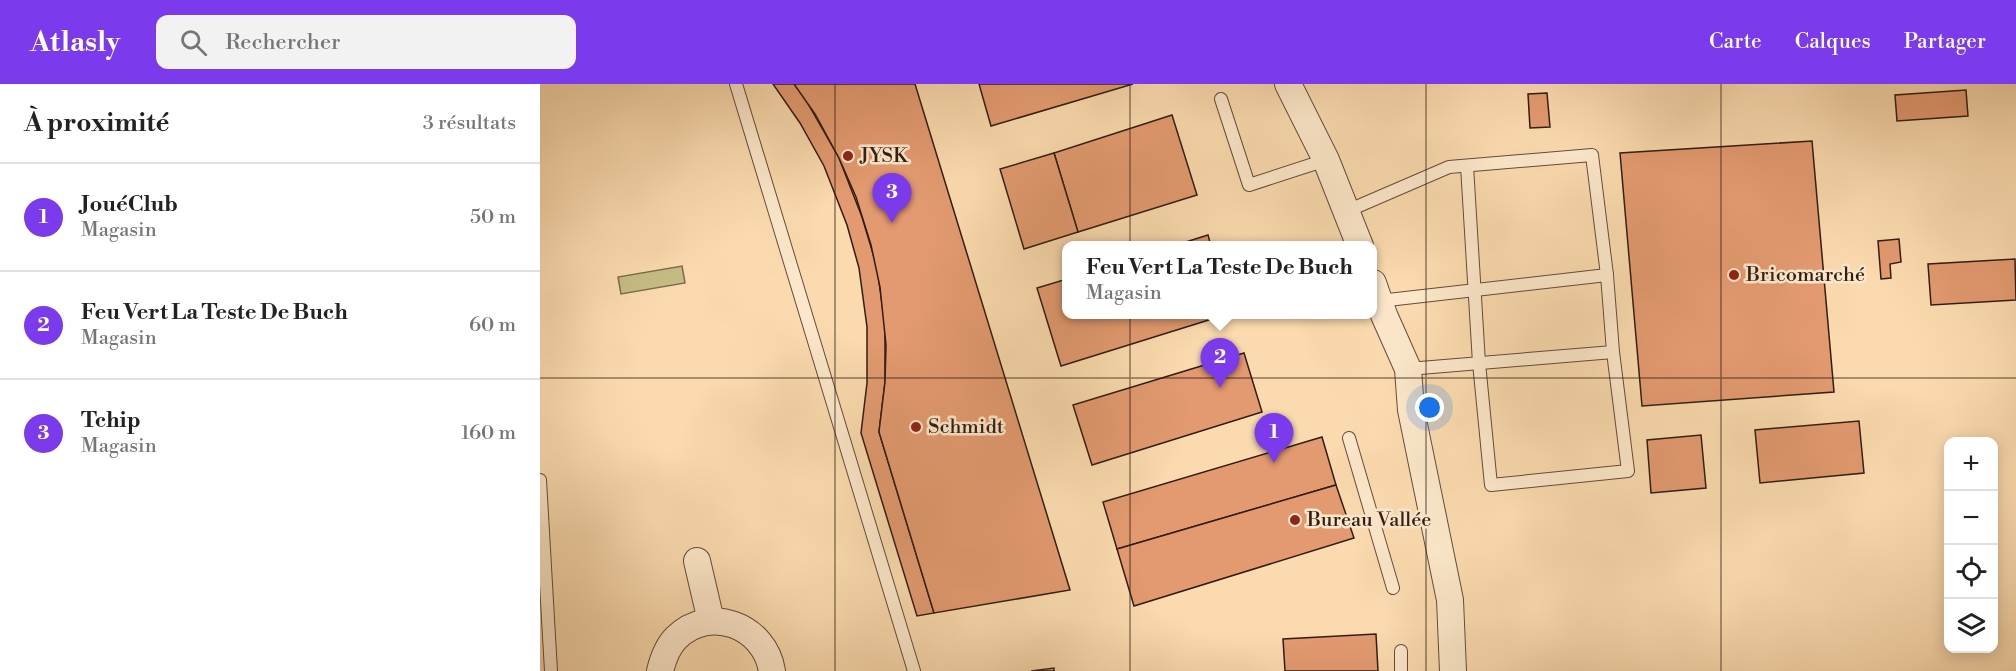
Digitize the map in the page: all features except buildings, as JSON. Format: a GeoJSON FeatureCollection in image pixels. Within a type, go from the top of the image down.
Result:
{"type":"FeatureCollection","features":[{"type":"Feature","properties":{"kind":"street"},"geometry":{"type":"LineString","coordinates":[[1288,84],[1326,160],[1358,241]]}},
{"type":"Feature","properties":{"kind":"street"},"geometry":{"type":"LineString","coordinates":[[1377,294],[1408,369],[1412,410],[1450,600],[1453,671]]}},
{"type":"Feature","properties":{"kind":"street"},"geometry":{"type":"LineString","coordinates":[[697,561],[711,621]]}},
{"type":"Feature","properties":{"kind":"street"},"geometry":{"type":"LineString","coordinates":[[660,671],[665,654],[676,638],[692,627],[711,621],[731,623],[748,631],[762,645],[772,671]]}},
{"type":"Feature","properties":{"kind":"lane"},"geometry":{"type":"LineString","coordinates":[[736,84],[914,671]]}},
{"type":"Feature","properties":{"kind":"lane"},"geometry":{"type":"LineString","coordinates":[[1221,99],[1249,185],[1326,160]]}},
{"type":"Feature","properties":{"kind":"lane"},"geometry":{"type":"LineString","coordinates":[[1347,211],[1449,167],[1592,155],[1628,471],[1491,485],[1479,363],[1467,166]]}},
{"type":"Feature","properties":{"kind":"lane"},"geometry":{"type":"LineString","coordinates":[[1377,292],[1474,290],[1607,274]]}},
{"type":"Feature","properties":{"kind":"lane"},"geometry":{"type":"LineString","coordinates":[[1408,369],[1613,352]]}},
{"type":"Feature","properties":{"kind":"lane"},"geometry":{"type":"LineString","coordinates":[[1349,438],[1394,588]]}},
{"type":"Feature","properties":{"kind":"lane"},"geometry":{"type":"LineString","coordinates":[[540,480],[551,671]]}},
{"type":"Feature","properties":{"kind":"lane"},"geometry":{"type":"LineString","coordinates":[[1401,651],[1401,671]]}},
{"type":"Feature","properties":{"kind":"shaded area"},"geometry":{"type":"Polygon","coordinates":[[[682,266],[685,283],[621,294],[618,277],[682,266]]]}},
{"type":"Feature","properties":{"kind":"place","name":"JYSK"},"geometry":{"type":"Point","coordinates":[848,156]}},
{"type":"Feature","properties":{"kind":"place","name":"Tchip"},"geometry":{"type":"Point","coordinates":[892,223]}},
{"type":"Feature","properties":{"kind":"place","name":"Bricomarché"},"geometry":{"type":"Point","coordinates":[1734,275]}},
{"type":"Feature","properties":{"kind":"place","name":"Feu Vert La Teste De Buch"},"geometry":{"type":"Point","coordinates":[1220,388]}},
{"type":"Feature","properties":{"kind":"place","name":"Schmidt"},"geometry":{"type":"Point","coordinates":[916,427]}},
{"type":"Feature","properties":{"kind":"place","name":"JouéClub"},"geometry":{"type":"Point","coordinates":[1274,463]}},
{"type":"Feature","properties":{"kind":"place","name":"Bureau Vallée"},"geometry":{"type":"Point","coordinates":[1295,520]}}]}
